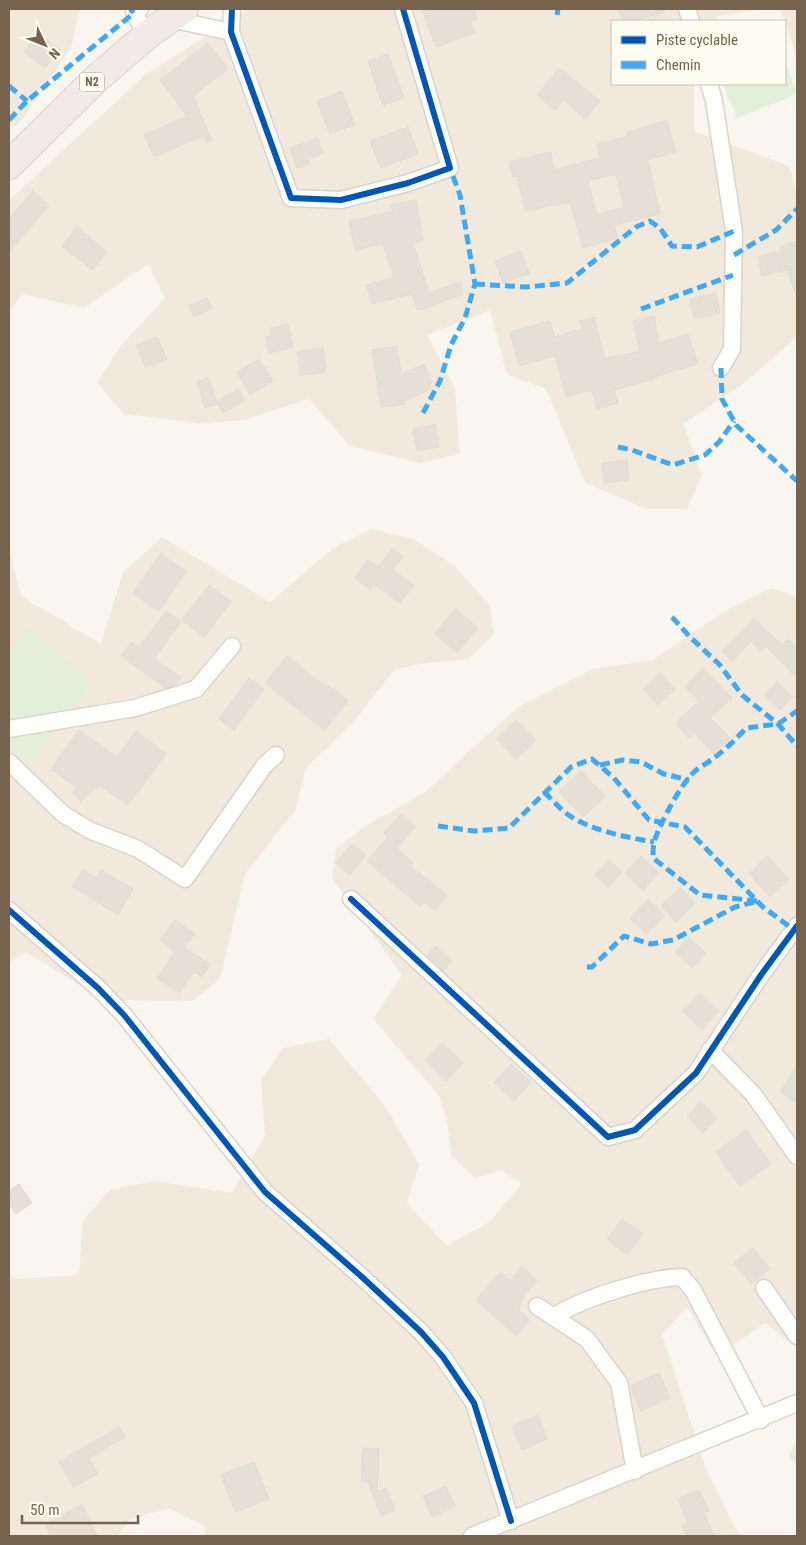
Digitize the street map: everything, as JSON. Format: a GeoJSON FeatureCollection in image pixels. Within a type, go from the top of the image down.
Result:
{"type":"FeatureCollection","features":[{"type":"Feature","properties":{"kind":"highway","name":"N2"},"geometry":{"type":"LineString","coordinates":[[9,165],[95,80],[147,35],[177,14]]}},
{"type":"Feature","properties":{"kind":"street"},"geometry":{"type":"LineString","coordinates":[[140,9],[134,12],[147,35]]}},
{"type":"Feature","properties":{"kind":"street"},"geometry":{"type":"LineString","coordinates":[[232,9],[231,32],[291,198],[340,200],[408,183],[450,168],[404,9]]}},
{"type":"Feature","properties":{"kind":"street"},"geometry":{"type":"LineString","coordinates":[[177,14],[231,32]]}},
{"type":"Feature","properties":{"kind":"street"},"geometry":{"type":"LineString","coordinates":[[709,85],[714,101],[734,231],[732,349],[721,368]]}},
{"type":"Feature","properties":{"kind":"street"},"geometry":{"type":"LineString","coordinates":[[9,729],[136,708],[196,689],[232,646]]}},
{"type":"Feature","properties":{"kind":"street"},"geometry":{"type":"LineString","coordinates":[[9,762],[63,814],[89,830],[138,850],[185,879],[264,766],[276,756]]}},
{"type":"Feature","properties":{"kind":"street"},"geometry":{"type":"LineString","coordinates":[[351,899],[608,1137],[635,1130],[696,1073],[797,926]]}},
{"type":"Feature","properties":{"kind":"street"},"geometry":{"type":"LineString","coordinates":[[9,910],[98,988],[124,1015],[265,1192],[421,1332],[443,1357],[474,1403],[511,1521]]}},
{"type":"Feature","properties":{"kind":"street"},"geometry":{"type":"LineString","coordinates":[[710,1050],[753,1094],[797,1156]]}},
{"type":"Feature","properties":{"kind":"street"},"geometry":{"type":"LineString","coordinates":[[553,1317],[570,1306],[662,1278],[682,1277],[693,1290],[761,1420]]}},
{"type":"Feature","properties":{"kind":"street"},"geometry":{"type":"LineString","coordinates":[[764,1288],[797,1336]]}},
{"type":"Feature","properties":{"kind":"street"},"geometry":{"type":"LineString","coordinates":[[537,1306],[587,1339],[619,1383],[635,1471]]}},
{"type":"Feature","properties":{"kind":"street"},"geometry":{"type":"LineString","coordinates":[[472,1536],[761,1420],[797,1403]]}},
{"type":"Feature","properties":{"kind":"shaded area"},"geometry":{"type":"Polygon","coordinates":[[[9,9],[80,9],[71,48],[17,126],[9,127],[9,9]]]}},
{"type":"Feature","properties":{"kind":"shaded area"},"geometry":{"type":"Polygon","coordinates":[[[249,9],[764,9],[717,16],[715,20],[611,20],[611,85],[694,85],[694,131],[789,166],[797,191],[797,337],[743,384],[683,424],[702,475],[687,509],[647,509],[585,483],[546,389],[507,374],[490,310],[427,335],[455,388],[460,454],[419,463],[350,446],[309,399],[244,420],[199,423],[124,414],[97,383],[122,344],[165,298],[148,264],[84,308],[23,294],[9,312],[9,200],[145,75],[249,9]]]}},
{"type":"Feature","properties":{"kind":"shaded area"},"geometry":{"type":"Polygon","coordinates":[[[778,9],[797,9],[797,61],[786,20],[778,9]]]}},
{"type":"Feature","properties":{"kind":"shaded area"},"geometry":{"type":"Polygon","coordinates":[[[371,529],[415,540],[454,565],[490,605],[494,634],[469,659],[424,663],[394,670],[355,720],[305,769],[296,809],[245,874],[220,979],[192,1001],[104,1000],[26,952],[9,963],[9,547],[21,596],[101,644],[123,572],[162,537],[270,602],[332,549],[371,529]]]}},
{"type":"Feature","properties":{"kind":"shaded area"},"geometry":{"type":"Polygon","coordinates":[[[771,588],[797,597],[797,1348],[766,1323],[717,1356],[687,1307],[662,1334],[706,1469],[735,1528],[743,1536],[204,1536],[206,1527],[169,1508],[130,1519],[118,1536],[9,1536],[9,1274],[16,1279],[79,1275],[83,1220],[110,1190],[154,1181],[232,1193],[265,1136],[261,1080],[283,1048],[329,1039],[385,1106],[419,1164],[407,1204],[447,1246],[492,1220],[521,1184],[502,1170],[475,1178],[451,1156],[448,1126],[440,1097],[373,1019],[402,975],[332,878],[336,848],[370,823],[424,793],[518,707],[593,669],[653,660],[723,612],[771,588]]]}},
{"type":"Feature","properties":{"kind":"shaded area"},"geometry":{"type":"Polygon","coordinates":[[[797,1438],[797,1466],[789,1457],[797,1438]]]}},
{"type":"Feature","properties":{"kind":"green space"},"geometry":{"type":"Polygon","coordinates":[[[786,64],[797,94],[737,118],[723,85],[786,85],[786,64]]]}},
{"type":"Feature","properties":{"kind":"green space"},"geometry":{"type":"Polygon","coordinates":[[[27,627],[92,683],[28,763],[9,748],[9,654],[27,627]]]}},
{"type":"Feature","properties":{"kind":"building"},"geometry":{"type":"Polygon","coordinates":[[[422,9],[474,9],[477,19],[471,22],[475,33],[436,47],[422,9]]]}},
{"type":"Feature","properties":{"kind":"building"},"geometry":{"type":"Polygon","coordinates":[[[619,9],[664,9],[664,12],[636,20],[623,20],[619,9]]]}},
{"type":"Feature","properties":{"kind":"building"},"geometry":{"type":"Polygon","coordinates":[[[39,33],[60,50],[45,68],[24,52],[39,33]]]}},
{"type":"Feature","properties":{"kind":"building"},"geometry":{"type":"Polygon","coordinates":[[[208,43],[228,69],[193,96],[212,141],[208,143],[203,136],[154,157],[144,135],[187,116],[160,80],[208,43]]]}},
{"type":"Feature","properties":{"kind":"building"},"geometry":{"type":"Polygon","coordinates":[[[388,54],[404,98],[383,105],[368,62],[388,54]]]}},
{"type":"Feature","properties":{"kind":"building"},"geometry":{"type":"Polygon","coordinates":[[[559,68],[600,101],[585,119],[564,100],[555,110],[537,95],[559,68]]]}},
{"type":"Feature","properties":{"kind":"building"},"geometry":{"type":"Polygon","coordinates":[[[342,91],[355,125],[330,134],[317,101],[342,91]]]}},
{"type":"Feature","properties":{"kind":"building"},"geometry":{"type":"Polygon","coordinates":[[[667,120],[676,152],[648,160],[660,214],[614,225],[618,238],[583,248],[570,202],[525,211],[517,176],[513,177],[509,162],[551,152],[554,170],[600,158],[597,144],[627,137],[626,133],[667,120]],[[616,174],[588,181],[597,215],[624,207],[616,174]]]}},
{"type":"Feature","properties":{"kind":"building"},"geometry":{"type":"Polygon","coordinates":[[[408,127],[418,154],[381,168],[370,141],[408,127]]]}},
{"type":"Feature","properties":{"kind":"building"},"geometry":{"type":"Polygon","coordinates":[[[318,138],[323,153],[308,159],[310,164],[297,168],[290,148],[318,138]]]}},
{"type":"Feature","properties":{"kind":"building"},"geometry":{"type":"Polygon","coordinates":[[[33,191],[49,205],[9,252],[9,219],[33,191]]]}},
{"type":"Feature","properties":{"kind":"building"},"geometry":{"type":"Polygon","coordinates":[[[416,200],[423,241],[413,243],[429,293],[461,282],[463,294],[423,309],[417,309],[412,294],[372,304],[367,285],[394,277],[383,244],[355,250],[349,221],[393,211],[391,205],[416,200]]]}},
{"type":"Feature","properties":{"kind":"building"},"geometry":{"type":"Polygon","coordinates":[[[77,227],[107,252],[92,270],[62,246],[77,227]]]}},
{"type":"Feature","properties":{"kind":"building"},"geometry":{"type":"Polygon","coordinates":[[[797,241],[797,293],[795,293],[787,270],[762,276],[758,257],[781,251],[780,247],[797,241]]]}},
{"type":"Feature","properties":{"kind":"building"},"geometry":{"type":"Polygon","coordinates":[[[521,251],[529,274],[503,283],[495,261],[521,251]]]}},
{"type":"Feature","properties":{"kind":"building"},"geometry":{"type":"Polygon","coordinates":[[[716,293],[720,313],[694,319],[690,299],[716,293]]]}},
{"type":"Feature","properties":{"kind":"building"},"geometry":{"type":"Polygon","coordinates":[[[207,298],[212,309],[194,317],[189,306],[207,298]]]}},
{"type":"Feature","properties":{"kind":"building"},"geometry":{"type":"Polygon","coordinates":[[[654,316],[659,343],[688,334],[698,364],[614,390],[618,403],[597,409],[592,390],[566,397],[555,356],[519,366],[510,332],[550,321],[554,337],[582,329],[580,321],[594,317],[605,359],[640,351],[633,321],[654,316]]]}},
{"type":"Feature","properties":{"kind":"building"},"geometry":{"type":"Polygon","coordinates":[[[288,324],[293,347],[269,353],[266,337],[271,336],[270,328],[288,324]]]}},
{"type":"Feature","properties":{"kind":"building"},"geometry":{"type":"Polygon","coordinates":[[[157,337],[167,359],[146,368],[136,346],[157,337]]]}},
{"type":"Feature","properties":{"kind":"building"},"geometry":{"type":"Polygon","coordinates":[[[397,346],[401,374],[424,364],[432,382],[429,384],[431,389],[405,401],[405,404],[381,407],[372,350],[397,346]]]}},
{"type":"Feature","properties":{"kind":"building"},"geometry":{"type":"Polygon","coordinates":[[[323,348],[326,372],[300,375],[297,352],[323,348]]]}},
{"type":"Feature","properties":{"kind":"building"},"geometry":{"type":"Polygon","coordinates":[[[259,359],[273,381],[250,395],[237,372],[259,359]]]}},
{"type":"Feature","properties":{"kind":"building"},"geometry":{"type":"Polygon","coordinates":[[[209,378],[217,404],[205,408],[197,382],[209,378]]]}},
{"type":"Feature","properties":{"kind":"building"},"geometry":{"type":"Polygon","coordinates":[[[238,389],[245,400],[223,413],[216,402],[238,389]]]}},
{"type":"Feature","properties":{"kind":"building"},"geometry":{"type":"Polygon","coordinates":[[[435,424],[439,447],[417,451],[413,429],[435,424]]]}},
{"type":"Feature","properties":{"kind":"building"},"geometry":{"type":"Polygon","coordinates":[[[627,460],[629,480],[604,483],[602,463],[627,460]]]}},
{"type":"Feature","properties":{"kind":"building"},"geometry":{"type":"Polygon","coordinates":[[[393,548],[403,557],[392,570],[414,585],[400,603],[374,584],[370,589],[355,578],[368,560],[378,567],[393,548]]]}},
{"type":"Feature","properties":{"kind":"building"},"geometry":{"type":"Polygon","coordinates":[[[160,554],[186,571],[159,611],[133,593],[160,554]]]}},
{"type":"Feature","properties":{"kind":"building"},"geometry":{"type":"Polygon","coordinates":[[[209,585],[231,602],[204,637],[182,620],[209,585]]]}},
{"type":"Feature","properties":{"kind":"building"},"geometry":{"type":"Polygon","coordinates":[[[455,609],[478,628],[457,653],[435,634],[455,609]]]}},
{"type":"Feature","properties":{"kind":"building"},"geometry":{"type":"Polygon","coordinates":[[[166,611],[181,621],[154,659],[181,677],[175,685],[166,688],[121,656],[131,642],[139,648],[166,611]]]}},
{"type":"Feature","properties":{"kind":"building"},"geometry":{"type":"Polygon","coordinates":[[[754,619],[782,645],[788,639],[797,648],[797,672],[794,675],[766,646],[760,651],[751,641],[732,661],[722,651],[754,619]]]}},
{"type":"Feature","properties":{"kind":"building"},"geometry":{"type":"Polygon","coordinates":[[[287,656],[327,688],[329,686],[348,700],[325,730],[265,683],[287,656]]]}},
{"type":"Feature","properties":{"kind":"building"},"geometry":{"type":"Polygon","coordinates":[[[703,668],[732,698],[710,718],[730,738],[714,753],[694,733],[689,738],[676,723],[699,701],[685,686],[703,668]]]}},
{"type":"Feature","properties":{"kind":"building"},"geometry":{"type":"Polygon","coordinates":[[[660,673],[675,689],[658,705],[643,689],[660,673]]]}},
{"type":"Feature","properties":{"kind":"building"},"geometry":{"type":"Polygon","coordinates":[[[249,678],[264,689],[234,730],[219,719],[249,678]]]}},
{"type":"Feature","properties":{"kind":"building"},"geometry":{"type":"Polygon","coordinates":[[[777,682],[793,697],[780,710],[764,695],[777,682]]]}},
{"type":"Feature","properties":{"kind":"building"},"geometry":{"type":"Polygon","coordinates":[[[516,720],[536,740],[516,759],[497,739],[516,720]]]}},
{"type":"Feature","properties":{"kind":"building"},"geometry":{"type":"Polygon","coordinates":[[[79,730],[117,757],[136,731],[166,754],[128,805],[99,785],[81,801],[73,792],[77,788],[51,769],[79,730]]]}},
{"type":"Feature","properties":{"kind":"building"},"geometry":{"type":"Polygon","coordinates":[[[581,771],[605,796],[583,817],[559,792],[581,771]]]}},
{"type":"Feature","properties":{"kind":"building"},"geometry":{"type":"Polygon","coordinates":[[[401,814],[415,827],[397,848],[413,863],[410,866],[447,895],[435,911],[424,902],[420,906],[367,861],[388,837],[384,833],[401,814]]]}},
{"type":"Feature","properties":{"kind":"building"},"geometry":{"type":"Polygon","coordinates":[[[352,844],[366,855],[350,875],[336,863],[352,844]]]}},
{"type":"Feature","properties":{"kind":"building"},"geometry":{"type":"Polygon","coordinates":[[[641,856],[659,873],[643,890],[625,873],[641,856]]]}},
{"type":"Feature","properties":{"kind":"building"},"geometry":{"type":"Polygon","coordinates":[[[767,856],[789,879],[770,897],[749,874],[767,856]]]}},
{"type":"Feature","properties":{"kind":"building"},"geometry":{"type":"Polygon","coordinates":[[[609,860],[622,872],[608,887],[595,875],[609,860]]]}},
{"type":"Feature","properties":{"kind":"building"},"geometry":{"type":"Polygon","coordinates":[[[83,870],[96,878],[101,870],[133,889],[118,915],[72,886],[83,870]]]}},
{"type":"Feature","properties":{"kind":"building"},"geometry":{"type":"Polygon","coordinates":[[[680,888],[695,903],[676,922],[661,906],[680,888]]]}},
{"type":"Feature","properties":{"kind":"building"},"geometry":{"type":"Polygon","coordinates":[[[648,899],[665,916],[647,934],[630,918],[648,899]]]}},
{"type":"Feature","properties":{"kind":"building"},"geometry":{"type":"Polygon","coordinates":[[[175,920],[195,934],[184,948],[210,964],[202,977],[194,972],[179,993],[157,978],[175,952],[160,940],[175,920]]]}},
{"type":"Feature","properties":{"kind":"building"},"geometry":{"type":"Polygon","coordinates":[[[689,937],[706,954],[692,968],[675,952],[689,937]]]}},
{"type":"Feature","properties":{"kind":"building"},"geometry":{"type":"Polygon","coordinates":[[[436,946],[452,961],[443,971],[427,955],[436,946]]]}},
{"type":"Feature","properties":{"kind":"building"},"geometry":{"type":"Polygon","coordinates":[[[699,994],[719,1011],[702,1029],[683,1011],[699,994]]]}},
{"type":"Feature","properties":{"kind":"building"},"geometry":{"type":"Polygon","coordinates":[[[442,1043],[463,1063],[446,1081],[425,1060],[442,1043]]]}},
{"type":"Feature","properties":{"kind":"building"},"geometry":{"type":"Polygon","coordinates":[[[511,1064],[531,1082],[514,1101],[494,1083],[511,1064]]]}},
{"type":"Feature","properties":{"kind":"building"},"geometry":{"type":"Polygon","coordinates":[[[797,1065],[797,1104],[780,1092],[797,1065]]]}},
{"type":"Feature","properties":{"kind":"building"},"geometry":{"type":"Polygon","coordinates":[[[701,1102],[717,1118],[703,1133],[687,1116],[701,1102]]]}},
{"type":"Feature","properties":{"kind":"building"},"geometry":{"type":"Polygon","coordinates":[[[746,1130],[771,1164],[740,1186],[716,1152],[746,1130]]]}},
{"type":"Feature","properties":{"kind":"building"},"geometry":{"type":"Polygon","coordinates":[[[19,1184],[32,1203],[16,1214],[9,1204],[9,1191],[19,1184]]]}},
{"type":"Feature","properties":{"kind":"building"},"geometry":{"type":"Polygon","coordinates":[[[622,1219],[643,1234],[627,1255],[607,1239],[622,1219]]]}},
{"type":"Feature","properties":{"kind":"building"},"geometry":{"type":"Polygon","coordinates":[[[753,1248],[770,1269],[751,1284],[734,1263],[753,1248]]]}},
{"type":"Feature","properties":{"kind":"building"},"geometry":{"type":"Polygon","coordinates":[[[522,1267],[537,1281],[523,1296],[519,1310],[530,1320],[516,1336],[476,1300],[501,1272],[510,1280],[522,1267]]]}},
{"type":"Feature","properties":{"kind":"building"},"geometry":{"type":"Polygon","coordinates":[[[659,1373],[670,1398],[641,1411],[630,1386],[659,1373]]]}},
{"type":"Feature","properties":{"kind":"building"},"geometry":{"type":"Polygon","coordinates":[[[538,1415],[547,1439],[522,1450],[512,1426],[538,1415]]]}},
{"type":"Feature","properties":{"kind":"building"},"geometry":{"type":"Polygon","coordinates":[[[119,1427],[125,1437],[89,1458],[98,1473],[74,1488],[59,1462],[119,1427]]]}},
{"type":"Feature","properties":{"kind":"building"},"geometry":{"type":"Polygon","coordinates":[[[363,1448],[379,1449],[377,1492],[386,1488],[395,1510],[381,1516],[368,1482],[361,1482],[363,1448]]]}},
{"type":"Feature","properties":{"kind":"building"},"geometry":{"type":"Polygon","coordinates":[[[254,1462],[269,1499],[235,1512],[221,1475],[254,1462]]]}},
{"type":"Feature","properties":{"kind":"building"},"geometry":{"type":"Polygon","coordinates":[[[446,1486],[455,1506],[432,1517],[423,1496],[446,1486]]]}},
{"type":"Feature","properties":{"kind":"building"},"geometry":{"type":"Polygon","coordinates":[[[699,1490],[709,1511],[704,1513],[714,1536],[687,1536],[682,1526],[688,1523],[678,1499],[699,1490]]]}},
{"type":"Feature","properties":{"kind":"building"},"geometry":{"type":"Polygon","coordinates":[[[82,1505],[97,1536],[51,1536],[45,1524],[82,1505]]]}},
{"type":"Feature","properties":{"kind":"marked path"},"geometry":{"type":"LineString","coordinates":[[9,120],[27,101],[134,13],[130,9]]}},
{"type":"Feature","properties":{"kind":"marked path"},"geometry":{"type":"LineString","coordinates":[[557,15],[558,9]]}},
{"type":"Feature","properties":{"kind":"marked path"},"geometry":{"type":"LineString","coordinates":[[9,86],[27,101]]}},
{"type":"Feature","properties":{"kind":"marked path"},"geometry":{"type":"LineString","coordinates":[[423,413],[440,381],[451,345],[465,318],[475,284],[460,195],[450,168]]}},
{"type":"Feature","properties":{"kind":"marked path"},"geometry":{"type":"LineString","coordinates":[[734,255],[776,230],[797,209]]}},
{"type":"Feature","properties":{"kind":"marked path"},"geometry":{"type":"LineString","coordinates":[[475,284],[526,287],[567,283],[636,227],[650,221],[660,228],[672,246],[697,247],[734,231]]}},
{"type":"Feature","properties":{"kind":"marked path"},"geometry":{"type":"LineString","coordinates":[[641,309],[733,275]]}},
{"type":"Feature","properties":{"kind":"marked path"},"geometry":{"type":"LineString","coordinates":[[721,368],[722,399],[736,425],[797,481]]}},
{"type":"Feature","properties":{"kind":"marked path"},"geometry":{"type":"LineString","coordinates":[[618,447],[632,450],[673,465],[705,455],[719,442],[734,421]]}},
{"type":"Feature","properties":{"kind":"marked path"},"geometry":{"type":"LineString","coordinates":[[672,617],[719,664],[742,695],[778,724],[797,746]]}},
{"type":"Feature","properties":{"kind":"marked path"},"geometry":{"type":"LineString","coordinates":[[587,967],[592,967],[624,936],[651,944],[673,940],[735,907],[758,901],[700,895],[653,858],[655,839],[674,800],[693,773],[724,750],[746,728],[778,724],[797,711]]}},
{"type":"Feature","properties":{"kind":"marked path"},"geometry":{"type":"LineString","coordinates":[[438,826],[474,831],[509,828],[571,767],[592,759],[614,778],[649,820],[685,827],[763,907],[794,930]]}},
{"type":"Feature","properties":{"kind":"marked path"},"geometry":{"type":"LineString","coordinates":[[600,765],[623,760],[641,762],[664,774],[689,780]]}},
{"type":"Feature","properties":{"kind":"marked path"},"geometry":{"type":"LineString","coordinates":[[544,792],[567,814],[587,825],[620,835],[654,842]]}},
{"type":"Feature","properties":{"kind":"cycle path"},"geometry":{"type":"LineString","coordinates":[[232,9],[231,32],[291,198],[341,200],[408,183],[450,168],[403,9]]}},
{"type":"Feature","properties":{"kind":"cycle path"},"geometry":{"type":"LineString","coordinates":[[351,899],[608,1137],[635,1130],[696,1073],[761,975],[797,926]]}},
{"type":"Feature","properties":{"kind":"cycle path"},"geometry":{"type":"LineString","coordinates":[[9,910],[98,988],[124,1015],[265,1192],[362,1277],[421,1332],[443,1357],[474,1403],[511,1521]]}}]}
